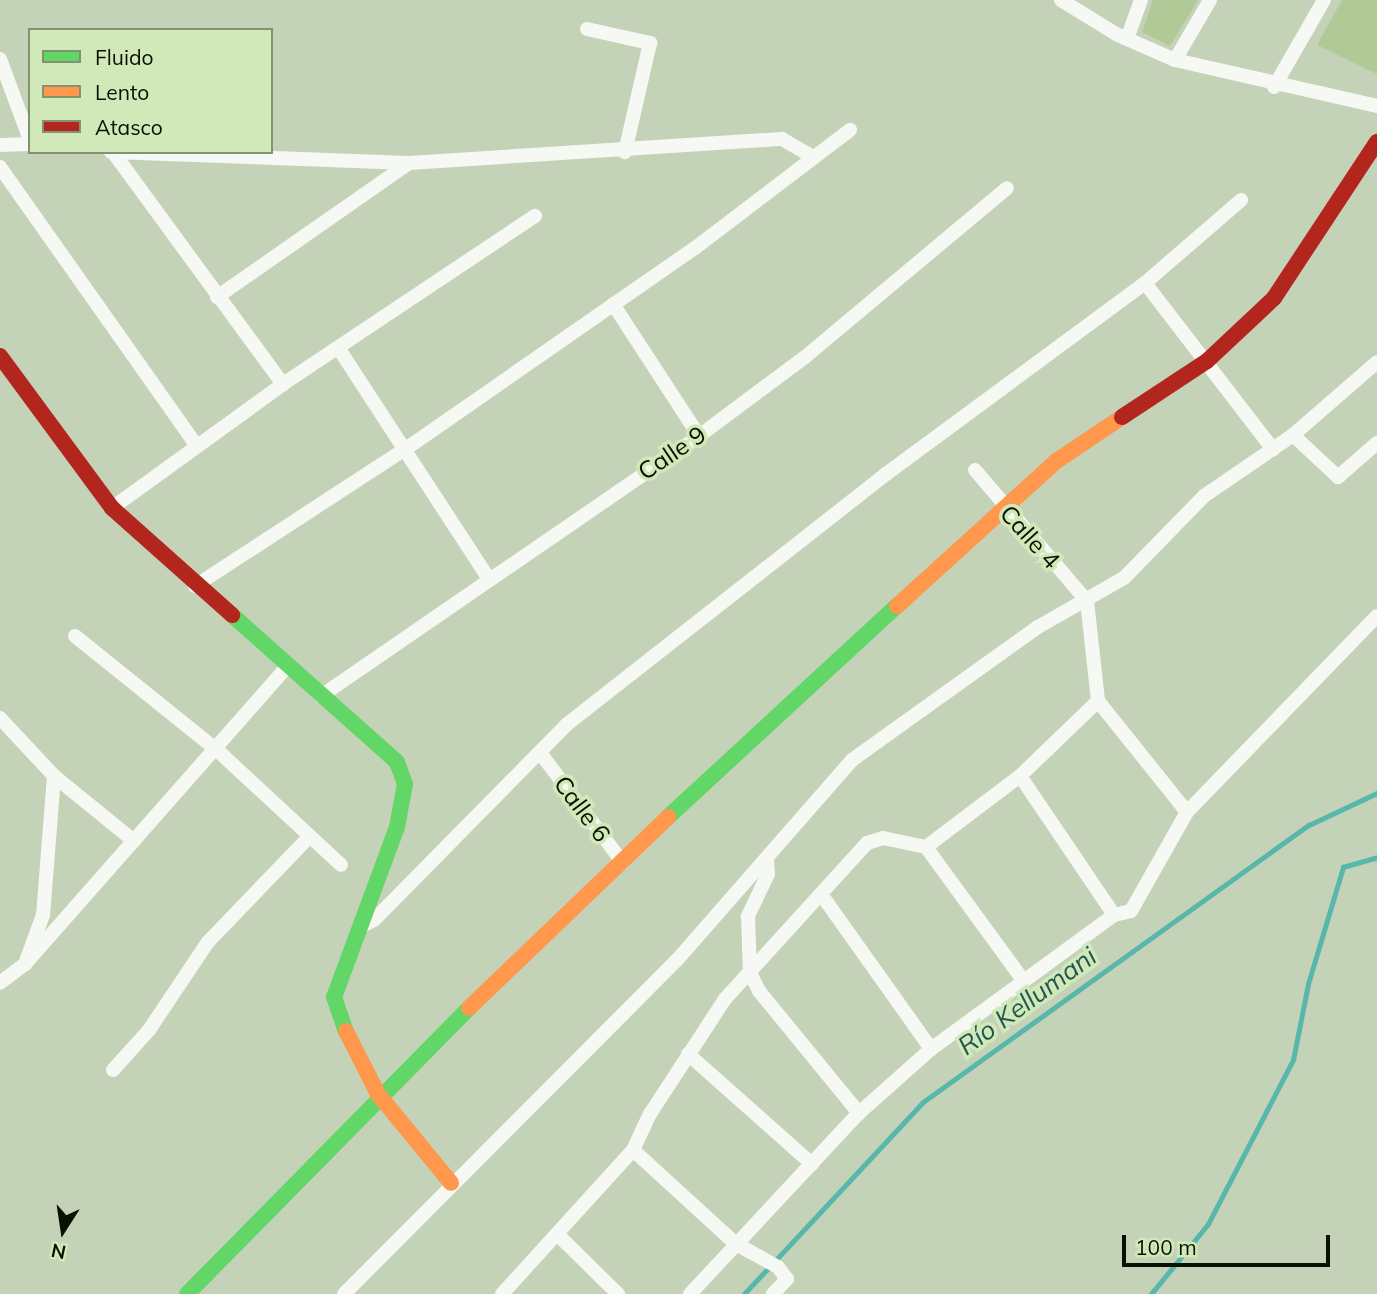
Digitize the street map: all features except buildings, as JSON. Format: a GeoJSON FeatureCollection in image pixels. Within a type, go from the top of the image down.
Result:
{"type":"FeatureCollection","features":[{"type":"Feature","properties":{"kind":"street"},"geometry":{"type":"LineString","coordinates":[[1061,0],[1127,40],[1175,60],[1274,87],[1377,106]]}},
{"type":"Feature","properties":{"kind":"street"},"geometry":{"type":"LineString","coordinates":[[1127,40],[1141,0]]}},
{"type":"Feature","properties":{"kind":"street"},"geometry":{"type":"LineString","coordinates":[[1175,60],[1210,0]]}},
{"type":"Feature","properties":{"kind":"street"},"geometry":{"type":"LineString","coordinates":[[1274,87],[1324,0]]}},
{"type":"Feature","properties":{"kind":"street"},"geometry":{"type":"LineString","coordinates":[[587,29],[650,43],[625,152]]}},
{"type":"Feature","properties":{"kind":"street"},"geometry":{"type":"LineString","coordinates":[[0,60],[28,137]]}},
{"type":"Feature","properties":{"kind":"street"},"geometry":{"type":"LineString","coordinates":[[195,586],[407,448],[612,303],[695,248],[811,156],[850,130]]}},
{"type":"Feature","properties":{"kind":"street"},"geometry":{"type":"LineString","coordinates":[[166,154],[409,163],[625,152],[782,139],[811,156]]}},
{"type":"Feature","properties":{"kind":"street"},"geometry":{"type":"LineString","coordinates":[[0,145],[28,142]]}},
{"type":"Feature","properties":{"kind":"street"},"geometry":{"type":"LineString","coordinates":[[187,1294],[378,1094],[768,722],[1055,462],[1207,361],[1274,298],[1376,147]]}},
{"type":"Feature","properties":{"kind":"street"},"geometry":{"type":"LineString","coordinates":[[113,154],[283,384]]}},
{"type":"Feature","properties":{"kind":"street"},"geometry":{"type":"LineString","coordinates":[[217,297],[409,163]]}},
{"type":"Feature","properties":{"kind":"street"},"geometry":{"type":"LineString","coordinates":[[0,167],[196,445]]}},
{"type":"Feature","properties":{"kind":"street","name":"Calle 9"},"geometry":{"type":"LineString","coordinates":[[321,696],[488,578],[699,436],[805,357],[1007,188]]}},
{"type":"Feature","properties":{"kind":"street"},"geometry":{"type":"LineString","coordinates":[[362,926],[374,920],[541,754],[566,725],[886,474],[1145,282],[1241,200]]}},
{"type":"Feature","properties":{"kind":"street"},"geometry":{"type":"LineString","coordinates":[[111,508],[283,384],[535,216]]}},
{"type":"Feature","properties":{"kind":"street"},"geometry":{"type":"LineString","coordinates":[[1145,282],[1273,449]]}},
{"type":"Feature","properties":{"kind":"street"},"geometry":{"type":"LineString","coordinates":[[612,303],[699,436]]}},
{"type":"Feature","properties":{"kind":"street"},"geometry":{"type":"LineString","coordinates":[[339,349],[407,448],[488,578]]}},
{"type":"Feature","properties":{"kind":"street"},"geometry":{"type":"LineString","coordinates":[[0,356],[111,508],[286,668],[397,762],[405,784],[389,858],[334,997],[340,1020],[378,1094],[451,1183]]}},
{"type":"Feature","properties":{"kind":"street"},"geometry":{"type":"LineString","coordinates":[[344,1294],[451,1183],[677,960],[852,760],[1038,627],[1124,578],[1204,496],[1293,435],[1377,362]]}},
{"type":"Feature","properties":{"kind":"street"},"geometry":{"type":"LineString","coordinates":[[1293,435],[1338,477],[1377,443]]}},
{"type":"Feature","properties":{"kind":"street","name":"Calle 4"},"geometry":{"type":"LineString","coordinates":[[975,470],[1005,510],[1087,601]]}},
{"type":"Feature","properties":{"kind":"street"},"geometry":{"type":"LineString","coordinates":[[1087,601],[1098,701],[1187,812]]}},
{"type":"Feature","properties":{"kind":"street"},"geometry":{"type":"LineString","coordinates":[[690,1294],[859,1113],[931,1049],[1114,915],[1131,911],[1187,812],[1377,616]]}},
{"type":"Feature","properties":{"kind":"street"},"geometry":{"type":"LineString","coordinates":[[75,636],[217,750],[308,838],[341,865]]}},
{"type":"Feature","properties":{"kind":"street"},"geometry":{"type":"LineString","coordinates":[[0,983],[25,964],[217,750],[286,668]]}},
{"type":"Feature","properties":{"kind":"street"},"geometry":{"type":"LineString","coordinates":[[926,847],[1020,776],[1098,701]]}},
{"type":"Feature","properties":{"kind":"street"},"geometry":{"type":"LineString","coordinates":[[0,718],[54,776],[134,841]]}},
{"type":"Feature","properties":{"kind":"street","name":"Calle 6"},"geometry":{"type":"LineString","coordinates":[[541,754],[623,863]]}},
{"type":"Feature","properties":{"kind":"street"},"geometry":{"type":"LineString","coordinates":[[25,964],[43,915],[54,776]]}},
{"type":"Feature","properties":{"kind":"street"},"geometry":{"type":"LineString","coordinates":[[1020,776],[1114,915]]}},
{"type":"Feature","properties":{"kind":"street"},"geometry":{"type":"LineString","coordinates":[[113,1070],[149,1030],[208,943],[308,838]]}},
{"type":"Feature","properties":{"kind":"street"},"geometry":{"type":"LineString","coordinates":[[502,1294],[634,1150],[688,1054],[750,973],[867,843],[883,838],[926,847],[1023,980]]}},
{"type":"Feature","properties":{"kind":"street"},"geometry":{"type":"LineString","coordinates":[[767,860],[768,874],[748,916],[750,973],[759,992],[859,1113]]}},
{"type":"Feature","properties":{"kind":"street"},"geometry":{"type":"LineString","coordinates":[[821,894],[931,1049]]}},
{"type":"Feature","properties":{"kind":"street"},"geometry":{"type":"LineString","coordinates":[[688,1054],[812,1164]]}},
{"type":"Feature","properties":{"kind":"street"},"geometry":{"type":"LineString","coordinates":[[634,1150],[736,1244],[767,1256],[778,1267],[787,1279],[773,1294]]}},
{"type":"Feature","properties":{"kind":"street"},"geometry":{"type":"LineString","coordinates":[[556,1234],[618,1294]]}},
{"type":"Feature","properties":{"kind":"green space"},"geometry":{"type":"Polygon","coordinates":[[[1153,0],[1198,0],[1170,46],[1142,32],[1153,0]]]}},
{"type":"Feature","properties":{"kind":"green space"},"geometry":{"type":"Polygon","coordinates":[[[1342,0],[1377,0],[1377,74],[1317,45],[1342,0]]]}},
{"type":"Feature","properties":{"kind":"waterway","name":"Río Kellumani"},"geometry":{"type":"LineString","coordinates":[[744,1294],[923,1102],[1309,825],[1377,793]]}},
{"type":"Feature","properties":{"kind":"waterway"},"geometry":{"type":"LineString","coordinates":[[1151,1294],[1208,1224],[1293,1060],[1308,984],[1343,867],[1377,857]]}},
{"type":"Feature","properties":{"kind":"traffic: fast"},"geometry":{"type":"LineString","coordinates":[[668,817],[897,606]]}},
{"type":"Feature","properties":{"kind":"traffic: fast"},"geometry":{"type":"LineString","coordinates":[[232,615],[397,762],[405,784],[397,827],[334,997],[346,1031]]}},
{"type":"Feature","properties":{"kind":"traffic: fast"},"geometry":{"type":"LineString","coordinates":[[187,1294],[469,1008]]}},
{"type":"Feature","properties":{"kind":"traffic: slow"},"geometry":{"type":"LineString","coordinates":[[897,606],[1055,462],[1122,417]]}},
{"type":"Feature","properties":{"kind":"traffic: slow"},"geometry":{"type":"LineString","coordinates":[[469,1008],[668,817]]}},
{"type":"Feature","properties":{"kind":"traffic: slow"},"geometry":{"type":"LineString","coordinates":[[346,1031],[378,1094],[451,1183]]}},
{"type":"Feature","properties":{"kind":"traffic: jam"},"geometry":{"type":"LineString","coordinates":[[1122,417],[1207,361],[1274,298],[1377,142]]}},
{"type":"Feature","properties":{"kind":"traffic: jam"},"geometry":{"type":"LineString","coordinates":[[0,356],[112,508],[232,615]]}}]}
